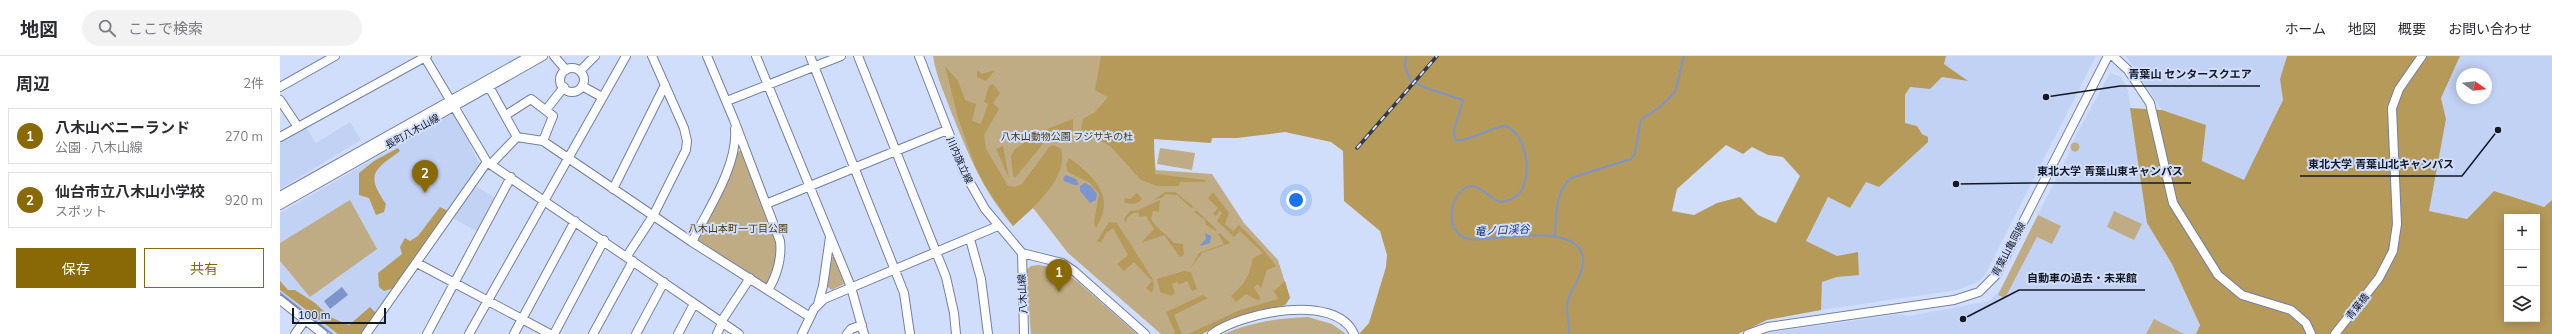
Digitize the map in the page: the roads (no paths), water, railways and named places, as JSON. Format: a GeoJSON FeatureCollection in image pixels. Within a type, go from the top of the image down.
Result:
{"type":"FeatureCollection","features":[{"type":"Feature","properties":{"kind":"street"},"geometry":{"type":"LineString","coordinates":[[280,87],[335,56]]}},
{"type":"Feature","properties":{"kind":"street"},"geometry":{"type":"LineString","coordinates":[[280,137],[425,56],[452,104],[489,163],[546,200],[739,334]]}},
{"type":"Feature","properties":{"kind":"street"},"geometry":{"type":"LineString","coordinates":[[517,136],[488,84],[530,56]]}},
{"type":"Feature","properties":{"kind":"street","name":"長町八木山線"},"geometry":{"type":"LineString","coordinates":[[280,205],[452,104],[543,56]]}},
{"type":"Feature","properties":{"kind":"street"},"geometry":{"type":"LineString","coordinates":[[554,56],[566,70]]}},
{"type":"Feature","properties":{"kind":"street"},"geometry":{"type":"LineString","coordinates":[[580,71],[595,56]]}},
{"type":"Feature","properties":{"kind":"street"},"geometry":{"type":"LineString","coordinates":[[469,334],[546,200],[625,56]]}},
{"type":"Feature","properties":{"kind":"street"},"geometry":{"type":"LineString","coordinates":[[593,334],[630,258],[686,150],[687,140],[684,128],[652,56]]}},
{"type":"Feature","properties":{"kind":"street"},"geometry":{"type":"LineString","coordinates":[[707,56],[727,101],[766,204],[781,250],[773,282],[768,290]]}},
{"type":"Feature","properties":{"kind":"street"},"geometry":{"type":"LineString","coordinates":[[756,56],[851,287],[864,334]]}},
{"type":"Feature","properties":{"kind":"street"},"geometry":{"type":"LineString","coordinates":[[810,56],[904,293],[910,334]]}},
{"type":"Feature","properties":{"kind":"street"},"geometry":{"type":"LineString","coordinates":[[727,101],[841,56]]}},
{"type":"Feature","properties":{"kind":"street"},"geometry":{"type":"LineString","coordinates":[[858,56],[948,283],[956,334]]}},
{"type":"Feature","properties":{"kind":"street","name":"川内旗立線"},"geometry":{"type":"LineString","coordinates":[[919,56],[947,130],[973,190],[998,226],[1022,253]]}},
{"type":"Feature","properties":{"kind":"street","name":"青葉山亀岡線"},"geometry":{"type":"LineString","coordinates":[[1748,334],[1768,327],[1967,298],[1979,292],[1996,275],[2108,56]]}},
{"type":"Feature","properties":{"kind":"street"},"geometry":{"type":"LineString","coordinates":[[2113,56],[2128,70],[2150,103],[2173,203],[2218,274],[2242,295],[2291,310],[2306,323],[2311,334]]}},
{"type":"Feature","properties":{"kind":"street","name":"青葉橋"},"geometry":{"type":"LineString","coordinates":[[2335,334],[2379,278],[2390,260],[2397,234],[2392,108],[2399,90],[2422,56]]}},
{"type":"Feature","properties":{"kind":"street"},"geometry":{"type":"LineString","coordinates":[[573,68],[580,71],[584,80],[582,86],[573,91],[564,87],[561,78],[566,70],[573,68]]}},
{"type":"Feature","properties":{"kind":"street"},"geometry":{"type":"LineString","coordinates":[[613,190],[665,85]]}},
{"type":"Feature","properties":{"kind":"street"},"geometry":{"type":"LineString","coordinates":[[582,86],[602,97]]}},
{"type":"Feature","properties":{"kind":"street"},"geometry":{"type":"LineString","coordinates":[[546,110],[564,87]]}},
{"type":"Feature","properties":{"kind":"street"},"geometry":{"type":"LineString","coordinates":[[506,115],[532,99],[553,116],[543,141]]}},
{"type":"Feature","properties":{"kind":"street"},"geometry":{"type":"LineString","coordinates":[[280,100],[298,127]]}},
{"type":"Feature","properties":{"kind":"street"},"geometry":{"type":"LineString","coordinates":[[280,196],[452,104]]}},
{"type":"Feature","properties":{"kind":"street"},"geometry":{"type":"LineString","coordinates":[[692,242],[732,162],[736,139],[734,120]]}},
{"type":"Feature","properties":{"kind":"street"},"geometry":{"type":"LineString","coordinates":[[766,204],[947,130]]}},
{"type":"Feature","properties":{"kind":"street"},"geometry":{"type":"LineString","coordinates":[[366,334],[489,163],[517,136]]}},
{"type":"Feature","properties":{"kind":"street"},"geometry":{"type":"LineString","coordinates":[[517,136],[543,141],[613,190],[810,317]]}},
{"type":"Feature","properties":{"kind":"street"},"geometry":{"type":"LineString","coordinates":[[427,334],[511,177]]}},
{"type":"Feature","properties":{"kind":"street"},"geometry":{"type":"LineString","coordinates":[[514,334],[575,221]]}},
{"type":"Feature","properties":{"kind":"street"},"geometry":{"type":"LineString","coordinates":[[802,334],[810,317],[824,299],[937,253],[998,226]]}},
{"type":"Feature","properties":{"kind":"street"},"geometry":{"type":"LineString","coordinates":[[818,305],[823,286],[830,236]]}},
{"type":"Feature","properties":{"kind":"street"},"geometry":{"type":"LineString","coordinates":[[970,239],[981,279],[988,334]]}},
{"type":"Feature","properties":{"kind":"street"},"geometry":{"type":"LineString","coordinates":[[554,334],[604,240]]}},
{"type":"Feature","properties":{"kind":"street"},"geometry":{"type":"LineString","coordinates":[[1022,253],[1062,263],[1074,270],[1145,334]]}},
{"type":"Feature","properties":{"kind":"street","name":"八木山線"},"geometry":{"type":"LineString","coordinates":[[1022,253],[1024,334]]}},
{"type":"Feature","properties":{"kind":"street"},"geometry":{"type":"LineString","coordinates":[[417,263],[550,334]]}},
{"type":"Feature","properties":{"kind":"street"},"geometry":{"type":"LineString","coordinates":[[717,334],[722,322],[750,278]]}},
{"type":"Feature","properties":{"kind":"street"},"geometry":{"type":"LineString","coordinates":[[636,334],[664,282]]}},
{"type":"Feature","properties":{"kind":"street"},"geometry":{"type":"LineString","coordinates":[[282,304],[322,334]]}},
{"type":"Feature","properties":{"kind":"street"},"geometry":{"type":"LineString","coordinates":[[678,334],[694,304]]}},
{"type":"Feature","properties":{"kind":"street"},"geometry":{"type":"LineString","coordinates":[[1212,334],[1243,319],[1298,310],[1330,314],[1349,327],[1354,334]]}},
{"type":"Feature","properties":{"kind":"street"},"geometry":{"type":"LineString","coordinates":[[295,334],[305,320]]}},
{"type":"Feature","properties":{"kind":"street"},"geometry":{"type":"LineString","coordinates":[[847,334],[851,329],[862,325]]}},
{"type":"Feature","properties":{"kind":"water"},"geometry":{"type":"Polygon","coordinates":[[[1066,175],[1076,179],[1079,185],[1074,185],[1064,181],[1063,178],[1066,175]]]}},
{"type":"Feature","properties":{"kind":"water"},"geometry":{"type":"Polygon","coordinates":[[[1085,183],[1091,186],[1097,194],[1096,200],[1090,203],[1080,191],[1080,186],[1085,183]]]}},
{"type":"Feature","properties":{"kind":"water"},"geometry":{"type":"Polygon","coordinates":[[[1205,233],[1211,236],[1210,243],[1201,246],[1200,245],[1206,239],[1205,233]]]}},
{"type":"Feature","properties":{"kind":"water"},"geometry":{"type":"Polygon","coordinates":[[[342,287],[348,295],[330,309],[324,301],[342,287]]]}},
{"type":"Feature","properties":{"kind":"waterway","name":"竜ノ口渓谷"},"geometry":{"type":"LineString","coordinates":[[1406,56],[1405,67],[1411,81],[1426,88],[1463,100],[1454,130],[1455,140],[1465,139],[1504,126],[1512,130],[1518,136],[1522,144],[1527,164],[1524,184],[1521,191],[1512,199],[1500,202],[1476,187],[1467,187],[1456,199],[1453,206],[1452,222],[1460,235],[1467,239],[1534,235],[1553,236],[1569,240],[1579,248],[1583,266],[1568,300],[1567,309],[1569,334]]}},
{"type":"Feature","properties":{"kind":"waterway"},"geometry":{"type":"LineString","coordinates":[[1555,236],[1557,205],[1559,197],[1566,184],[1571,178],[1631,159],[1635,153],[1641,120],[1660,107],[1675,92],[1684,56]]}},
{"type":"Feature","properties":{"kind":"waterway"},"geometry":{"type":"LineString","coordinates":[[280,293],[332,334]]}},
{"type":"Feature","properties":{"kind":"railway"},"geometry":{"type":"LineString","coordinates":[[1357,148],[1437,56]]}},
{"type":"Feature","properties":{"kind":"place","name":"青葉山 センタースクエア"},"geometry":{"type":"Point","coordinates":[2046,97]}},
{"type":"Feature","properties":{"kind":"place","name":"東北大学 青葉山北キャンパス"},"geometry":{"type":"Point","coordinates":[2498,130]}},
{"type":"Feature","properties":{"kind":"place","name":"東北大学 青葉山東キャンパス"},"geometry":{"type":"Point","coordinates":[1956,184]}},
{"type":"Feature","properties":{"kind":"place","name":"仙台市立八木山小学校"},"geometry":{"type":"Point","coordinates":[425,193]}},
{"type":"Feature","properties":{"kind":"place","name":"八木山ベニーランド"},"geometry":{"type":"Point","coordinates":[1059,292]}},
{"type":"Feature","properties":{"kind":"place","name":"自動車の過去・未来館"},"geometry":{"type":"Point","coordinates":[1963,319]}},
{"type":"Feature","properties":{"kind":"park label","name":"八木山動物公園 フジサキの杜"},"geometry":{"type":"Point","coordinates":[1067,136]}},
{"type":"Feature","properties":{"kind":"park label","name":"八木山本町一丁目公園"},"geometry":{"type":"Point","coordinates":[738,228]}}]}
